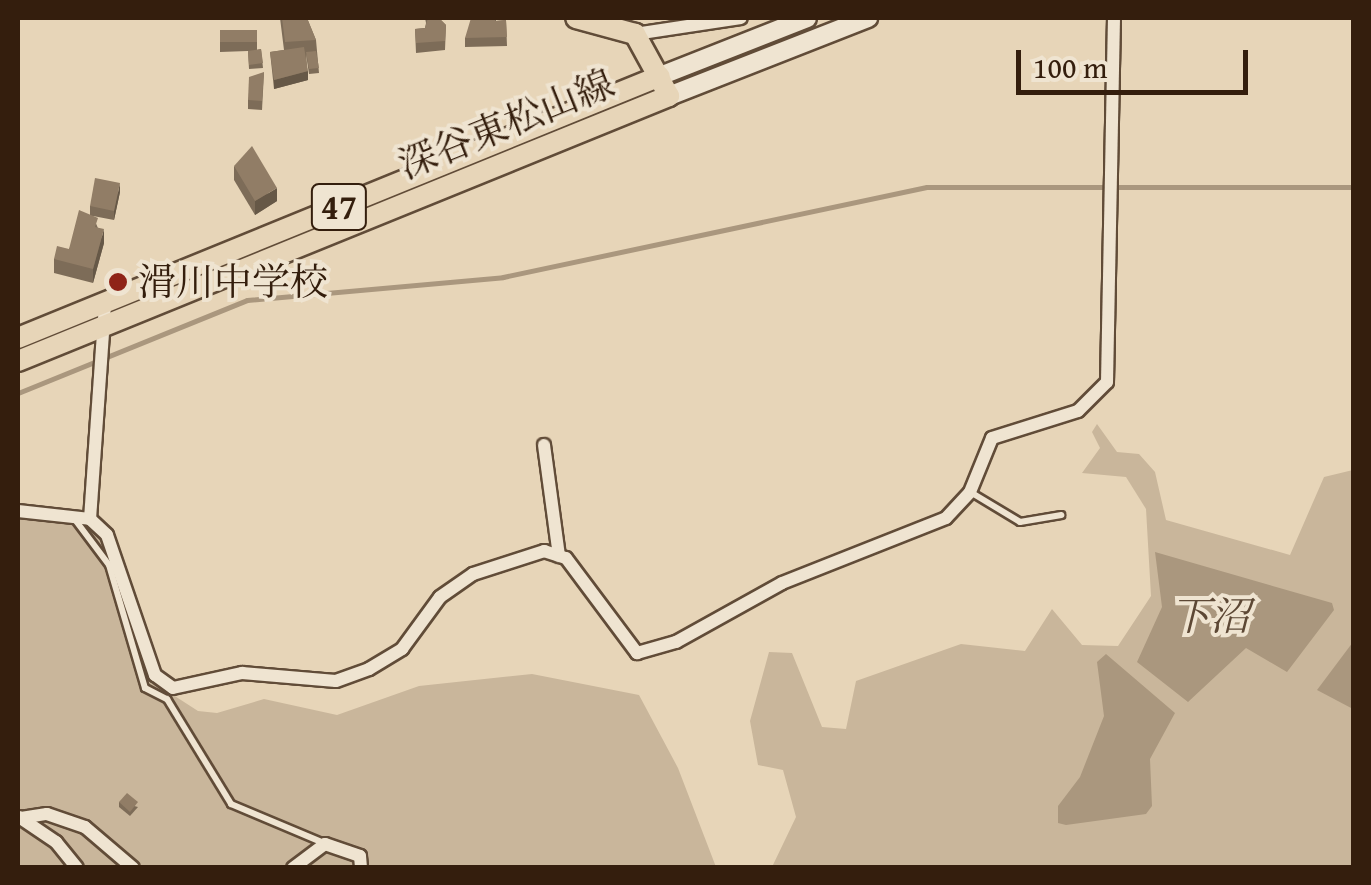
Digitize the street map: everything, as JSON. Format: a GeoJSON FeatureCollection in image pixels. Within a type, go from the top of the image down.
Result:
{"type":"FeatureCollection","features":[{"type":"Feature","properties":{"kind":"main road","name":"深谷東松山線"},"geometry":{"type":"LineString","coordinates":[[576,18],[635,34],[664,86]]}},
{"type":"Feature","properties":{"kind":"main road"},"geometry":{"type":"LineString","coordinates":[[664,86],[807,18]]}},
{"type":"Feature","properties":{"kind":"main road"},"geometry":{"type":"LineString","coordinates":[[664,86],[868,18]]}},
{"type":"Feature","properties":{"kind":"main road","name":"深谷東松山線"},"geometry":{"type":"LineString","coordinates":[[18,338],[664,86]]}},
{"type":"Feature","properties":{"kind":"main road","name":"深谷東松山線"},"geometry":{"type":"LineString","coordinates":[[18,361],[664,86]]}},
{"type":"Feature","properties":{"kind":"street"},"geometry":{"type":"LineString","coordinates":[[635,34],[741,18]]}},
{"type":"Feature","properties":{"kind":"street"},"geometry":{"type":"LineString","coordinates":[[544,444],[559,556],[637,652],[648,653],[782,583],[946,518],[970,492],[992,438],[1078,412],[1107,382],[1112,366],[1114,18]]}},
{"type":"Feature","properties":{"kind":"street"},"geometry":{"type":"LineString","coordinates":[[90,519],[106,302]]}},
{"type":"Feature","properties":{"kind":"street"},"geometry":{"type":"LineString","coordinates":[[18,511],[90,519],[107,535],[155,675],[173,688],[242,674],[336,681],[402,649],[440,597],[472,574],[544,551],[559,556]]}},
{"type":"Feature","properties":{"kind":"street"},"geometry":{"type":"LineString","coordinates":[[20,817],[47,814],[84,827],[133,868]]}},
{"type":"Feature","properties":{"kind":"street"},"geometry":{"type":"LineString","coordinates":[[20,817],[56,842],[77,868]]}},
{"type":"Feature","properties":{"kind":"street"},"geometry":{"type":"LineString","coordinates":[[293,868],[325,844],[360,856],[362,868]]}},
{"type":"Feature","properties":{"kind":"lane"},"geometry":{"type":"LineString","coordinates":[[970,492],[1004,518],[1061,515]]}},
{"type":"Feature","properties":{"kind":"lane"},"geometry":{"type":"LineString","coordinates":[[70,515],[110,565],[145,688],[167,699],[231,804],[325,844]]}},
{"type":"Feature","properties":{"kind":"shaded area"},"geometry":{"type":"Polygon","coordinates":[[[1097,424],[1117,452],[1139,454],[1155,472],[1166,520],[1290,555],[1324,477],[1353,470],[1353,867],[772,867],[796,817],[783,770],[758,765],[750,721],[769,652],[792,653],[822,727],[846,729],[856,681],[961,644],[1025,651],[1052,609],[1082,645],[1118,646],[1151,596],[1146,509],[1126,477],[1082,473],[1100,448],[1092,432],[1097,424]]]}},
{"type":"Feature","properties":{"kind":"shaded area"},"geometry":{"type":"Polygon","coordinates":[[[18,519],[85,525],[103,540],[153,682],[198,711],[217,713],[264,699],[337,715],[419,686],[532,674],[639,695],[678,768],[716,867],[18,868],[18,519]]]}},
{"type":"Feature","properties":{"kind":"water","name":"下沼"},"geometry":{"type":"Polygon","coordinates":[[[1155,552],[1332,603],[1334,610],[1287,672],[1246,648],[1188,702],[1137,662],[1162,607],[1155,552]]]}},
{"type":"Feature","properties":{"kind":"water"},"geometry":{"type":"Polygon","coordinates":[[[1353,642],[1353,709],[1317,690],[1353,642]]]}},
{"type":"Feature","properties":{"kind":"water"},"geometry":{"type":"Polygon","coordinates":[[[1106,654],[1175,713],[1150,759],[1152,806],[1146,814],[1058,823],[1058,806],[1080,777],[1104,716],[1097,662],[1106,654]]]}},
{"type":"Feature","properties":{"kind":"building"},"geometry":{"type":"Polygon","coordinates":[[[282,18],[307,18],[316,40],[285,42],[282,18]]]}},
{"type":"Feature","properties":{"kind":"building"},"geometry":{"type":"Polygon","coordinates":[[[428,18],[439,18],[446,25],[445,41],[416,43],[415,29],[425,28],[428,18]]]}},
{"type":"Feature","properties":{"kind":"building"},"geometry":{"type":"Polygon","coordinates":[[[471,18],[506,20],[507,37],[465,38],[471,18]]]}},
{"type":"Feature","properties":{"kind":"building"},"geometry":{"type":"Polygon","coordinates":[[[220,30],[257,30],[257,42],[220,42],[220,30]]]}},
{"type":"Feature","properties":{"kind":"building"},"geometry":{"type":"Polygon","coordinates":[[[304,47],[308,71],[274,80],[270,52],[304,47]]]}},
{"type":"Feature","properties":{"kind":"building"},"geometry":{"type":"Polygon","coordinates":[[[261,49],[263,63],[249,65],[248,51],[261,49]]]}},
{"type":"Feature","properties":{"kind":"building"},"geometry":{"type":"Polygon","coordinates":[[[316,51],[319,68],[309,69],[306,52],[316,51]]]}},
{"type":"Feature","properties":{"kind":"building"},"geometry":{"type":"Polygon","coordinates":[[[264,72],[262,101],[248,100],[249,77],[264,72]]]}},
{"type":"Feature","properties":{"kind":"building"},"geometry":{"type":"Polygon","coordinates":[[[252,146],[277,188],[255,201],[234,166],[252,146]]]}},
{"type":"Feature","properties":{"kind":"building"},"geometry":{"type":"Polygon","coordinates":[[[95,178],[120,183],[114,211],[90,206],[95,178]]]}},
{"type":"Feature","properties":{"kind":"building"},"geometry":{"type":"Polygon","coordinates":[[[79,210],[98,218],[95,227],[104,229],[93,269],[54,259],[57,246],[69,249],[79,210]]]}},
{"type":"Feature","properties":{"kind":"building"},"geometry":{"type":"Polygon","coordinates":[[[127,793],[138,802],[130,812],[119,802],[127,793]]]}},
{"type":"Feature","properties":{"kind":"waterway"},"geometry":{"type":"LineString","coordinates":[[18,393],[247,300],[503,277],[927,187],[1354,187]]}},
{"type":"Feature","properties":{"kind":"place","name":"滑川中学校"},"geometry":{"type":"Point","coordinates":[118,282]}}]}
